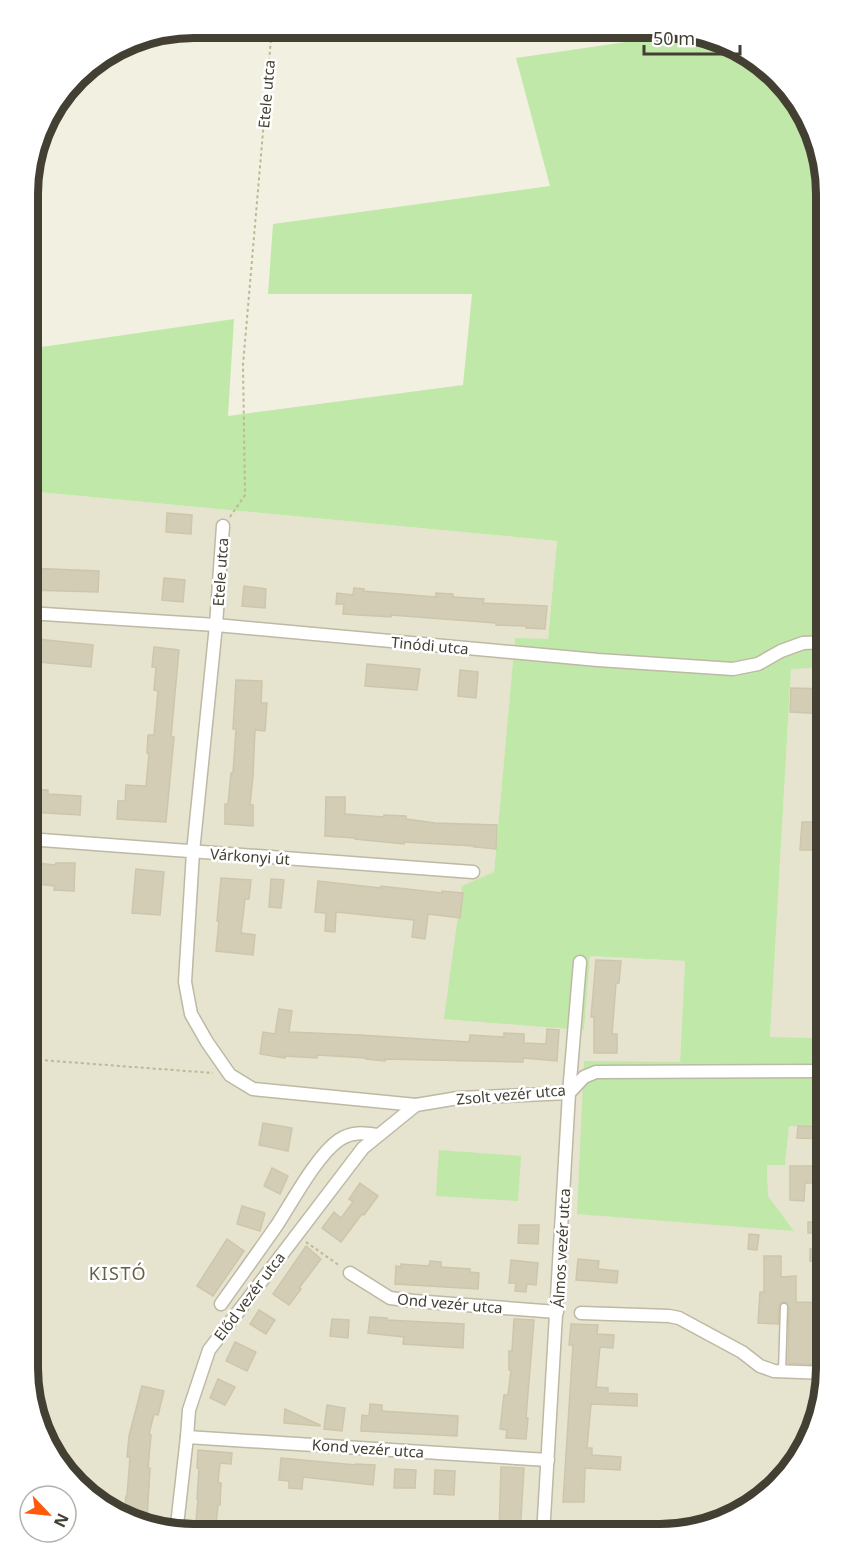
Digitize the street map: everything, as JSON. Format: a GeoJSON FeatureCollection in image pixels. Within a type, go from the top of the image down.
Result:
{"type":"FeatureCollection","features":[{"type":"Feature","properties":{"kind":"street","name":"Etele utca"},"geometry":{"type":"LineString","coordinates":[[223,526],[216,625],[193,852],[185,982],[191,1014],[230,1075]]}},
{"type":"Feature","properties":{"kind":"street","name":"Tinódi utca"},"geometry":{"type":"LineString","coordinates":[[38,614],[216,625],[598,660],[733,669],[758,664],[781,651],[803,643],[816,642]]}},
{"type":"Feature","properties":{"kind":"street","name":"Várkonyi út"},"geometry":{"type":"LineString","coordinates":[[38,840],[472,872]]}},
{"type":"Feature","properties":{"kind":"street","name":"Álmos vezér utca"},"geometry":{"type":"LineString","coordinates":[[544,1524],[569,1093],[580,962]]}},
{"type":"Feature","properties":{"kind":"street","name":"Zsolt vezér utca"},"geometry":{"type":"LineString","coordinates":[[230,1075],[253,1089],[416,1105],[458,1098],[569,1093],[584,1077],[596,1072],[816,1071]]}},
{"type":"Feature","properties":{"kind":"street","name":"Előd vezér utca"},"geometry":{"type":"LineString","coordinates":[[177,1523],[189,1410],[209,1350],[363,1148],[416,1105]]}},
{"type":"Feature","properties":{"kind":"street"},"geometry":{"type":"LineString","coordinates":[[222,1304],[316,1164],[336,1142],[348,1135],[360,1132],[378,1135]]}},
{"type":"Feature","properties":{"kind":"street","name":"Ond vezér utca"},"geometry":{"type":"LineString","coordinates":[[350,1273],[390,1298],[557,1312]]}},
{"type":"Feature","properties":{"kind":"street"},"geometry":{"type":"LineString","coordinates":[[581,1312],[680,1318],[742,1352],[760,1366],[782,1372],[816,1373]]}},
{"type":"Feature","properties":{"kind":"street","name":"Kond vezér utca"},"geometry":{"type":"LineString","coordinates":[[187,1437],[548,1460]]}},
{"type":"Feature","properties":{"kind":"lane"},"geometry":{"type":"LineString","coordinates":[[782,1372],[784,1307]]}},
{"type":"Feature","properties":{"kind":"path","name":"Etele utca"},"geometry":{"type":"LineString","coordinates":[[223,526],[245,495],[243,365],[271,38]]}},
{"type":"Feature","properties":{"kind":"path"},"geometry":{"type":"LineString","coordinates":[[38,1060],[230,1075]]}},
{"type":"Feature","properties":{"kind":"path"},"geometry":{"type":"LineString","coordinates":[[296,1234],[350,1273]]}},
{"type":"Feature","properties":{"kind":"shaded area"},"geometry":{"type":"Polygon","coordinates":[[[38,492],[557,541],[548,639],[515,639],[494,872],[584,1030],[590,956],[685,961],[680,1062],[584,1062],[794,1231],[768,1196],[767,1164],[785,1165],[789,1126],[816,1126],[815,1389],[805,1428],[796,1447],[771,1479],[739,1504],[701,1519],[661,1524],[193,1524],[173,1523],[134,1513],[98,1492],[70,1464],[54,1438],[40,1399],[38,1379],[38,492]]]}},
{"type":"Feature","properties":{"kind":"shaded area"},"geometry":{"type":"Polygon","coordinates":[[[816,667],[816,1038],[770,1037],[791,668],[816,667]]]}},
{"type":"Feature","properties":{"kind":"green space"},"geometry":{"type":"Polygon","coordinates":[[[653,38],[691,40],[711,46],[747,64],[758,72],[758,78],[763,76],[778,91],[800,124],[811,153],[816,193],[816,668],[791,669],[770,1037],[816,1038],[816,1126],[789,1126],[785,1165],[767,1165],[768,1196],[794,1231],[577,1214],[584,1061],[680,1062],[685,961],[590,956],[584,1030],[444,1019],[462,886],[494,872],[515,638],[548,639],[557,541],[38,492],[38,348],[234,319],[228,416],[463,385],[472,294],[268,294],[273,224],[550,186],[516,58],[653,38]]]}},
{"type":"Feature","properties":{"kind":"green space"},"geometry":{"type":"Polygon","coordinates":[[[439,1150],[521,1156],[518,1201],[436,1196],[439,1150]]]}},
{"type":"Feature","properties":{"kind":"building"},"geometry":{"type":"Polygon","coordinates":[[[167,513],[192,515],[191,534],[166,532],[167,513]]]}},
{"type":"Feature","properties":{"kind":"building"},"geometry":{"type":"Polygon","coordinates":[[[38,568],[99,571],[98,592],[38,590],[38,568]]]}},
{"type":"Feature","properties":{"kind":"building"},"geometry":{"type":"Polygon","coordinates":[[[164,578],[185,580],[183,602],[162,600],[164,578]]]}},
{"type":"Feature","properties":{"kind":"building"},"geometry":{"type":"Polygon","coordinates":[[[244,586],[266,589],[265,608],[242,606],[244,586]]]}},
{"type":"Feature","properties":{"kind":"building"},"geometry":{"type":"Polygon","coordinates":[[[354,588],[364,589],[363,591],[436,597],[436,593],[453,594],[453,597],[484,599],[483,603],[547,606],[545,629],[391,615],[391,617],[343,614],[344,604],[336,604],[337,593],[353,595],[354,588]]]}},
{"type":"Feature","properties":{"kind":"building"},"geometry":{"type":"Polygon","coordinates":[[[38,639],[93,645],[91,667],[38,662],[38,639]]]}},
{"type":"Feature","properties":{"kind":"building"},"geometry":{"type":"Polygon","coordinates":[[[154,647],[179,650],[166,822],[117,819],[118,801],[125,801],[126,785],[146,786],[148,735],[154,735],[158,691],[154,690],[156,667],[152,667],[154,647]]]}},
{"type":"Feature","properties":{"kind":"building"},"geometry":{"type":"Polygon","coordinates":[[[367,664],[420,669],[417,690],[365,686],[367,664]]]}},
{"type":"Feature","properties":{"kind":"building"},"geometry":{"type":"Polygon","coordinates":[[[460,670],[478,672],[476,698],[458,696],[460,670]]]}},
{"type":"Feature","properties":{"kind":"building"},"geometry":{"type":"Polygon","coordinates":[[[236,680],[262,681],[261,703],[267,703],[265,731],[255,730],[250,805],[253,805],[253,826],[225,824],[225,804],[228,804],[231,773],[233,773],[236,680]]]}},
{"type":"Feature","properties":{"kind":"building"},"geometry":{"type":"Polygon","coordinates":[[[791,688],[816,689],[816,713],[790,712],[791,688]]]}},
{"type":"Feature","properties":{"kind":"building"},"geometry":{"type":"Polygon","coordinates":[[[38,789],[48,790],[48,794],[81,796],[80,815],[38,813],[38,789]]]}},
{"type":"Feature","properties":{"kind":"building"},"geometry":{"type":"Polygon","coordinates":[[[326,797],[345,797],[345,814],[406,816],[406,819],[435,823],[497,825],[496,849],[404,842],[404,844],[325,836],[326,797]]]}},
{"type":"Feature","properties":{"kind":"building"},"geometry":{"type":"Polygon","coordinates":[[[802,822],[816,822],[816,850],[800,850],[802,822]]]}},
{"type":"Feature","properties":{"kind":"building"},"geometry":{"type":"Polygon","coordinates":[[[38,863],[55,865],[56,863],[75,863],[74,891],[54,890],[55,886],[38,884],[38,863]]]}},
{"type":"Feature","properties":{"kind":"building"},"geometry":{"type":"Polygon","coordinates":[[[136,869],[164,872],[160,915],[132,913],[136,869]]]}},
{"type":"Feature","properties":{"kind":"building"},"geometry":{"type":"Polygon","coordinates":[[[221,878],[251,880],[249,899],[245,899],[241,933],[255,935],[253,955],[216,951],[221,878]]]}},
{"type":"Feature","properties":{"kind":"building"},"geometry":{"type":"Polygon","coordinates":[[[271,879],[284,880],[281,908],[269,907],[271,879]]]}},
{"type":"Feature","properties":{"kind":"building"},"geometry":{"type":"Polygon","coordinates":[[[318,881],[463,893],[460,918],[428,914],[425,939],[412,937],[414,920],[336,912],[335,932],[325,931],[326,913],[315,912],[318,881]]]}},
{"type":"Feature","properties":{"kind":"building"},"geometry":{"type":"Polygon","coordinates":[[[596,960],[621,961],[619,983],[616,983],[612,1034],[617,1034],[617,1053],[594,1053],[594,1017],[591,1017],[596,960]]]}},
{"type":"Feature","properties":{"kind":"building"},"geometry":{"type":"Polygon","coordinates":[[[279,1009],[292,1011],[289,1032],[469,1042],[470,1035],[504,1037],[504,1033],[524,1034],[524,1043],[546,1044],[547,1029],[559,1030],[557,1061],[523,1058],[523,1062],[385,1059],[385,1061],[317,1055],[317,1058],[285,1056],[285,1058],[260,1054],[263,1032],[275,1034],[279,1009]]]}},
{"type":"Feature","properties":{"kind":"building"},"geometry":{"type":"Polygon","coordinates":[[[263,1123],[292,1128],[288,1151],[259,1145],[263,1123]]]}},
{"type":"Feature","properties":{"kind":"building"},"geometry":{"type":"Polygon","coordinates":[[[798,1126],[816,1127],[816,1139],[797,1138],[798,1126]]]}},
{"type":"Feature","properties":{"kind":"building"},"geometry":{"type":"Polygon","coordinates":[[[790,1166],[816,1166],[816,1183],[805,1183],[804,1201],[790,1200],[790,1166]]]}},
{"type":"Feature","properties":{"kind":"building"},"geometry":{"type":"Polygon","coordinates":[[[272,1168],[288,1176],[280,1194],[264,1186],[272,1168]]]}},
{"type":"Feature","properties":{"kind":"building"},"geometry":{"type":"Polygon","coordinates":[[[360,1183],[378,1196],[341,1242],[322,1228],[334,1212],[341,1218],[353,1202],[349,1199],[360,1183]]]}},
{"type":"Feature","properties":{"kind":"building"},"geometry":{"type":"Polygon","coordinates":[[[242,1206],[265,1213],[260,1231],[237,1224],[242,1206]]]}},
{"type":"Feature","properties":{"kind":"building"},"geometry":{"type":"Polygon","coordinates":[[[808,1222],[816,1222],[816,1233],[808,1233],[808,1222]]]}},
{"type":"Feature","properties":{"kind":"building"},"geometry":{"type":"Polygon","coordinates":[[[519,1225],[539,1225],[538,1244],[518,1243],[519,1225]]]}},
{"type":"Feature","properties":{"kind":"building"},"geometry":{"type":"Polygon","coordinates":[[[749,1234],[759,1235],[757,1250],[748,1249],[749,1234]]]}},
{"type":"Feature","properties":{"kind":"building"},"geometry":{"type":"Polygon","coordinates":[[[227,1239],[244,1251],[213,1296],[197,1286],[227,1239]]]}},
{"type":"Feature","properties":{"kind":"building"},"geometry":{"type":"Polygon","coordinates":[[[306,1246],[321,1259],[289,1305],[273,1294],[306,1246]]]}},
{"type":"Feature","properties":{"kind":"building"},"geometry":{"type":"Polygon","coordinates":[[[810,1249],[816,1249],[816,1261],[810,1261],[810,1249]]]}},
{"type":"Feature","properties":{"kind":"building"},"geometry":{"type":"Polygon","coordinates":[[[764,1256],[781,1256],[781,1277],[796,1276],[796,1302],[816,1303],[816,1364],[788,1363],[789,1307],[786,1302],[779,1305],[778,1324],[758,1323],[760,1292],[764,1292],[764,1256]]]}},
{"type":"Feature","properties":{"kind":"building"},"geometry":{"type":"Polygon","coordinates":[[[578,1259],[599,1261],[598,1269],[618,1271],[617,1283],[576,1280],[578,1259]]]}},
{"type":"Feature","properties":{"kind":"building"},"geometry":{"type":"Polygon","coordinates":[[[511,1260],[538,1263],[536,1285],[527,1284],[526,1292],[515,1291],[516,1283],[509,1283],[511,1260]]]}},
{"type":"Feature","properties":{"kind":"building"},"geometry":{"type":"Polygon","coordinates":[[[430,1261],[441,1262],[441,1267],[470,1269],[470,1272],[479,1273],[478,1289],[395,1284],[396,1266],[401,1267],[401,1264],[429,1266],[430,1261]]]}},
{"type":"Feature","properties":{"kind":"building"},"geometry":{"type":"Polygon","coordinates":[[[259,1310],[275,1320],[266,1334],[250,1324],[259,1310]]]}},
{"type":"Feature","properties":{"kind":"building"},"geometry":{"type":"Polygon","coordinates":[[[370,1317],[464,1324],[463,1348],[403,1344],[404,1337],[368,1333],[370,1317]]]}},
{"type":"Feature","properties":{"kind":"building"},"geometry":{"type":"Polygon","coordinates":[[[332,1319],[349,1320],[348,1338],[330,1336],[332,1319]]]}},
{"type":"Feature","properties":{"kind":"building"},"geometry":{"type":"Polygon","coordinates":[[[514,1319],[534,1320],[526,1439],[506,1438],[507,1430],[500,1429],[504,1395],[508,1395],[511,1370],[509,1370],[509,1351],[512,1351],[514,1319]]]}},
{"type":"Feature","properties":{"kind":"building"},"geometry":{"type":"Polygon","coordinates":[[[571,1324],[598,1325],[597,1334],[614,1335],[613,1348],[600,1347],[596,1387],[608,1388],[608,1393],[637,1394],[637,1406],[591,1404],[587,1448],[592,1448],[592,1455],[621,1457],[620,1470],[585,1468],[584,1502],[563,1502],[573,1345],[569,1345],[571,1324]]]}},
{"type":"Feature","properties":{"kind":"building"},"geometry":{"type":"Polygon","coordinates":[[[235,1342],[256,1352],[247,1371],[226,1361],[235,1342]]]}},
{"type":"Feature","properties":{"kind":"building"},"geometry":{"type":"Polygon","coordinates":[[[218,1379],[235,1387],[225,1405],[210,1398],[218,1379]]]}},
{"type":"Feature","properties":{"kind":"building"},"geometry":{"type":"Polygon","coordinates":[[[142,1386],[164,1391],[158,1415],[154,1414],[149,1434],[151,1435],[147,1517],[125,1509],[130,1457],[127,1457],[129,1436],[142,1386]]]}},
{"type":"Feature","properties":{"kind":"building"},"geometry":{"type":"Polygon","coordinates":[[[370,1404],[382,1405],[382,1411],[458,1416],[457,1436],[361,1431],[362,1415],[369,1416],[370,1404]]]}},
{"type":"Feature","properties":{"kind":"building"},"geometry":{"type":"Polygon","coordinates":[[[327,1405],[345,1408],[342,1431],[324,1429],[327,1405]]]}},
{"type":"Feature","properties":{"kind":"building"},"geometry":{"type":"Polygon","coordinates":[[[285,1409],[320,1425],[320,1426],[284,1423],[285,1409]]]}},
{"type":"Feature","properties":{"kind":"building"},"geometry":{"type":"Polygon","coordinates":[[[198,1450],[232,1453],[231,1464],[220,1463],[218,1483],[221,1483],[220,1505],[218,1505],[216,1524],[196,1524],[199,1468],[197,1468],[198,1450]]]}},
{"type":"Feature","properties":{"kind":"building"},"geometry":{"type":"Polygon","coordinates":[[[281,1458],[375,1465],[373,1485],[303,1477],[302,1489],[289,1488],[289,1481],[279,1480],[281,1458]]]}},
{"type":"Feature","properties":{"kind":"building"},"geometry":{"type":"Polygon","coordinates":[[[501,1467],[524,1468],[521,1524],[499,1524],[501,1467]]]}},
{"type":"Feature","properties":{"kind":"building"},"geometry":{"type":"Polygon","coordinates":[[[395,1469],[416,1470],[415,1488],[394,1488],[395,1469]]]}},
{"type":"Feature","properties":{"kind":"building"},"geometry":{"type":"Polygon","coordinates":[[[435,1470],[455,1471],[454,1495],[434,1494],[435,1470]]]}},
{"type":"Feature","properties":{"kind":"district","name":"KISTÓ"},"geometry":{"type":"Point","coordinates":[118,1273]}}]}
